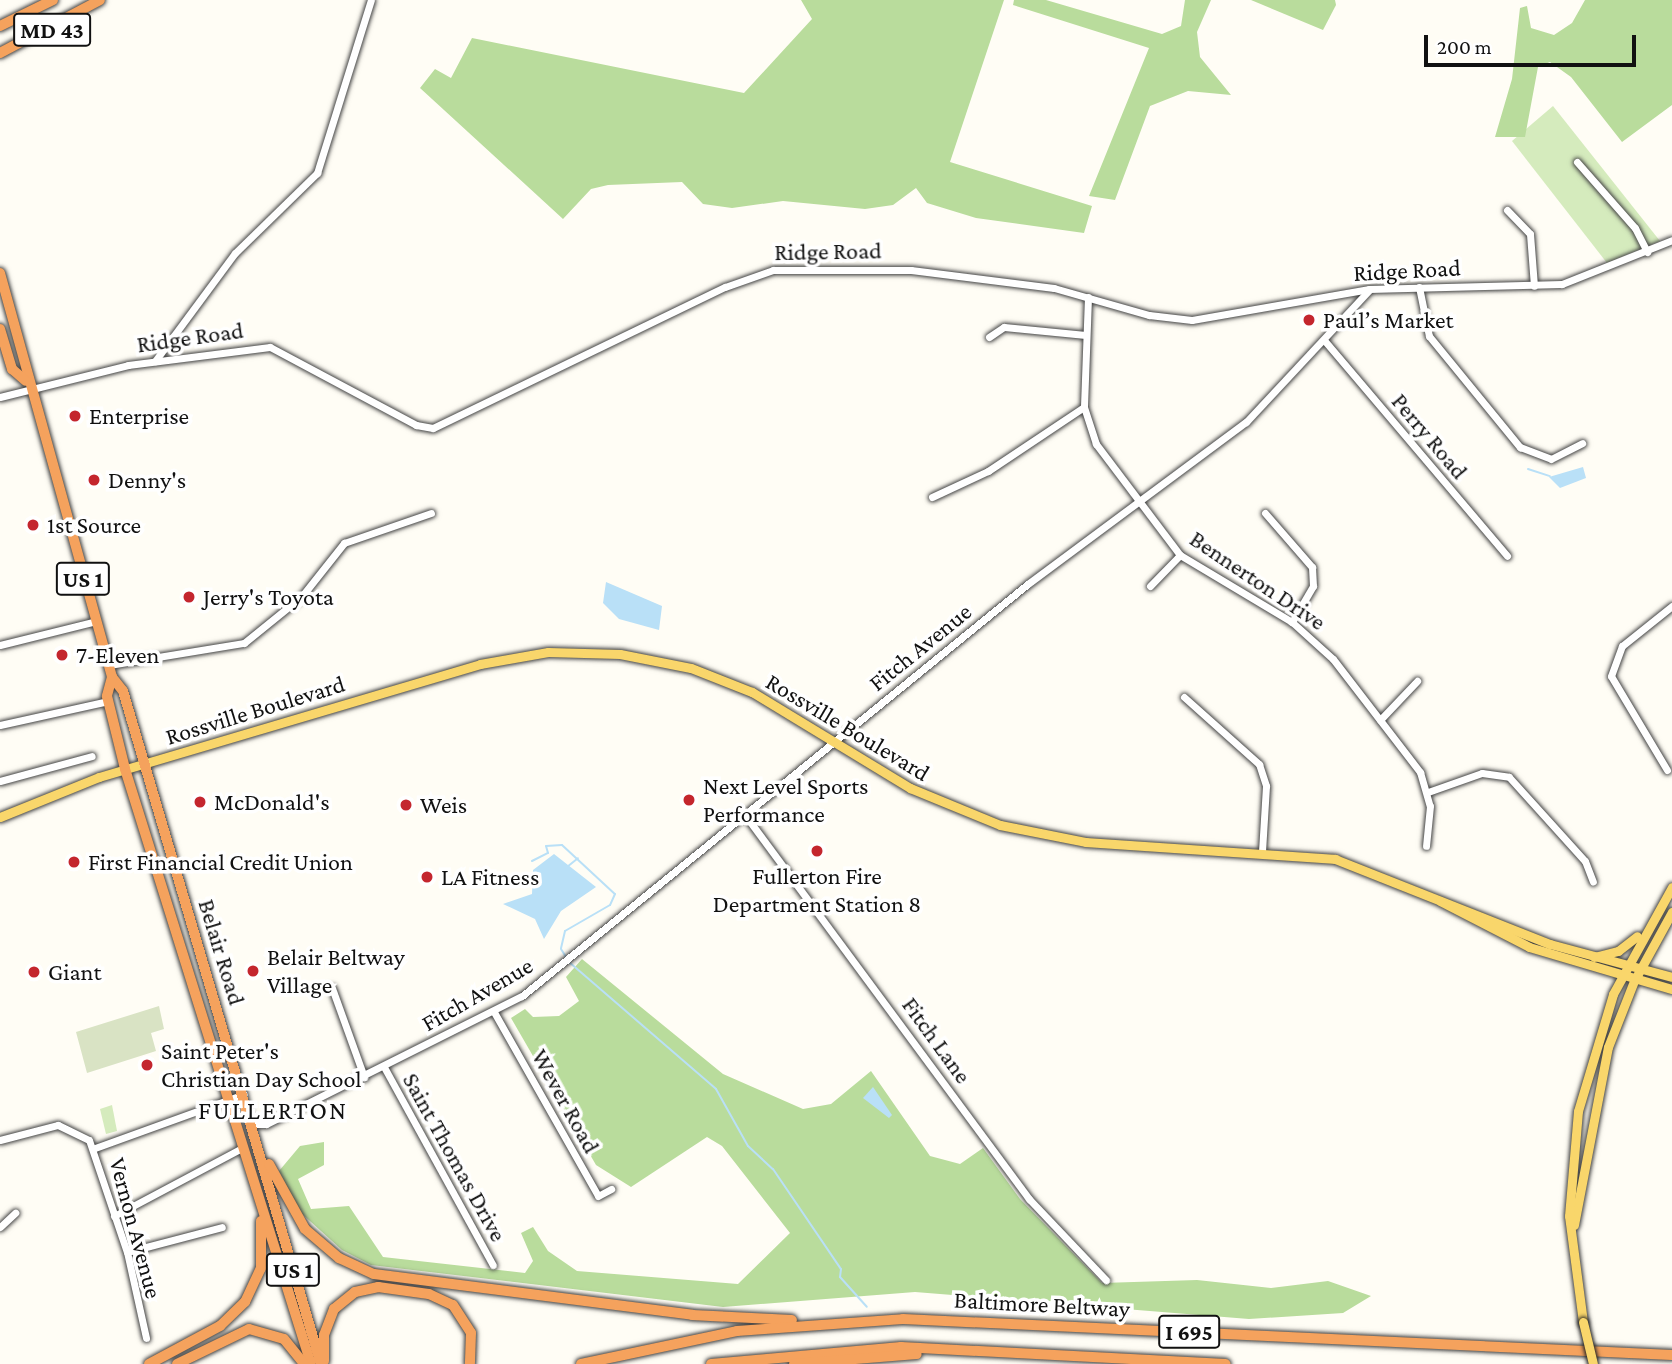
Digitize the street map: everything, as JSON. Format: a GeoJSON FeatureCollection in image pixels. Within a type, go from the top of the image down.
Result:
{"type":"FeatureCollection","features":[{"type":"Feature","properties":{"kind":"highway","name":"MD 43"},"geometry":{"type":"LineString","coordinates":[[0,26],[52,0]]}},
{"type":"Feature","properties":{"kind":"highway","name":"MD 43"},"geometry":{"type":"LineString","coordinates":[[0,53],[100,0]]}},
{"type":"Feature","properties":{"kind":"highway","name":"Belair Road"},"geometry":{"type":"LineString","coordinates":[[0,273],[29,364],[27,384],[108,665],[112,677],[123,691],[322,1364]]}},
{"type":"Feature","properties":{"kind":"highway","name":"Belair Road"},"geometry":{"type":"LineString","coordinates":[[0,329],[12,369],[27,384]]}},
{"type":"Feature","properties":{"kind":"highway","name":"Belair Road"},"geometry":{"type":"LineString","coordinates":[[112,677],[108,701],[125,769],[311,1364]]}},
{"type":"Feature","properties":{"kind":"highway"},"geometry":{"type":"LineString","coordinates":[[253,1124],[305,1229],[332,1254],[374,1274],[692,1315],[826,1322]]}},
{"type":"Feature","properties":{"kind":"highway"},"geometry":{"type":"LineString","coordinates":[[149,1364],[220,1326],[251,1292],[264,1245],[255,1180]]}},
{"type":"Feature","properties":{"kind":"highway"},"geometry":{"type":"LineString","coordinates":[[322,1364],[324,1335],[334,1309],[347,1296],[378,1287],[429,1294],[453,1305],[471,1333],[470,1364]]}},
{"type":"Feature","properties":{"kind":"highway","name":"Baltimore Beltway"},"geometry":{"type":"LineString","coordinates":[[581,1364],[737,1331],[826,1322],[955,1320],[1672,1355]]}},
{"type":"Feature","properties":{"kind":"highway"},"geometry":{"type":"LineString","coordinates":[[177,1364],[249,1329],[284,1339],[304,1364]]}},
{"type":"Feature","properties":{"kind":"highway","name":"Baltimore Beltway"},"geometry":{"type":"LineString","coordinates":[[711,1364],[867,1348],[1060,1353],[1226,1364]]}},
{"type":"Feature","properties":{"kind":"highway"},"geometry":{"type":"LineString","coordinates":[[794,1364],[869,1355],[1060,1353]]}},
{"type":"Feature","properties":{"kind":"main road","name":"Rossville Boulevard"},"geometry":{"type":"LineString","coordinates":[[0,817],[45,794],[480,664],[573,652],[691,668],[769,700],[925,795],[1021,831],[1086,842],[1262,851],[1345,862],[1440,901],[1592,957],[1672,977]]}},
{"type":"Feature","properties":{"kind":"main road"},"geometry":{"type":"LineString","coordinates":[[1593,1364],[1583,1322],[1569,1189],[1578,1111],[1620,977],[1647,924],[1672,887]]}},
{"type":"Feature","properties":{"kind":"main road","name":"Rossville Boulevard"},"geometry":{"type":"LineString","coordinates":[[1440,901],[1506,937],[1620,977],[1672,989]]}},
{"type":"Feature","properties":{"kind":"main road"},"geometry":{"type":"LineString","coordinates":[[1574,1225],[1591,1112],[1634,981],[1672,912]]}},
{"type":"Feature","properties":{"kind":"main road"},"geometry":{"type":"LineString","coordinates":[[1592,957],[1620,950],[1647,924]]}},
{"type":"Feature","properties":{"kind":"main road"},"geometry":{"type":"LineString","coordinates":[[1578,1111],[1591,1112]]}},
{"type":"Feature","properties":{"kind":"street"},"geometry":{"type":"LineString","coordinates":[[154,362],[234,253],[317,173],[371,0]]}},
{"type":"Feature","properties":{"kind":"street"},"geometry":{"type":"LineString","coordinates":[[1577,162],[1635,228],[1647,252]]}},
{"type":"Feature","properties":{"kind":"street"},"geometry":{"type":"LineString","coordinates":[[1507,210],[1530,234],[1534,286]]}},
{"type":"Feature","properties":{"kind":"street","name":"Ridge Road"},"geometry":{"type":"LineString","coordinates":[[0,397],[27,384],[154,362],[243,347],[279,349],[416,425],[433,428],[762,272],[886,268],[1088,297],[1160,318],[1192,320],[1369,289],[1534,286],[1578,281],[1671,241]]}},
{"type":"Feature","properties":{"kind":"street"},"geometry":{"type":"LineString","coordinates":[[1419,286],[1429,336],[1520,447],[1551,459],[1581,443]]}},
{"type":"Feature","properties":{"kind":"street","name":"Fitch Avenue"},"geometry":{"type":"LineString","coordinates":[[253,1124],[266,1124],[494,1012],[571,959],[836,741],[1140,501],[1246,422],[1369,289]]}},
{"type":"Feature","properties":{"kind":"street","name":"Bennerton Drive"},"geometry":{"type":"LineString","coordinates":[[1088,297],[1084,407],[1090,434],[1180,555],[1292,622],[1333,659],[1380,720],[1428,792]]}},
{"type":"Feature","properties":{"kind":"street"},"geometry":{"type":"LineString","coordinates":[[989,337],[1004,327],[1086,335]]}},
{"type":"Feature","properties":{"kind":"street","name":"Perry Road"},"geometry":{"type":"LineString","coordinates":[[1324,340],[1507,556]]}},
{"type":"Feature","properties":{"kind":"street"},"geometry":{"type":"LineString","coordinates":[[932,497],[988,471],[1084,407]]}},
{"type":"Feature","properties":{"kind":"street"},"geometry":{"type":"LineString","coordinates":[[108,665],[244,643],[302,596],[344,543],[431,513]]}},
{"type":"Feature","properties":{"kind":"street"},"geometry":{"type":"LineString","coordinates":[[1265,513],[1312,568],[1313,586],[1292,622]]}},
{"type":"Feature","properties":{"kind":"street"},"geometry":{"type":"LineString","coordinates":[[1150,586],[1180,555]]}},
{"type":"Feature","properties":{"kind":"street"},"geometry":{"type":"LineString","coordinates":[[1667,770],[1611,676],[1622,646],[1672,606]]}},
{"type":"Feature","properties":{"kind":"street"},"geometry":{"type":"LineString","coordinates":[[0,645],[96,621]]}},
{"type":"Feature","properties":{"kind":"street"},"geometry":{"type":"LineString","coordinates":[[1380,720],[1417,681]]}},
{"type":"Feature","properties":{"kind":"street"},"geometry":{"type":"LineString","coordinates":[[1184,697],[1259,764],[1266,786],[1262,851]]}},
{"type":"Feature","properties":{"kind":"street"},"geometry":{"type":"LineString","coordinates":[[0,725],[108,701]]}},
{"type":"Feature","properties":{"kind":"street"},"geometry":{"type":"LineString","coordinates":[[0,781],[92,756]]}},
{"type":"Feature","properties":{"kind":"street"},"geometry":{"type":"LineString","coordinates":[[1426,846],[1428,792],[1482,773],[1509,777],[1585,861],[1594,882]]}},
{"type":"Feature","properties":{"kind":"street","name":"Fitch Lane"},"geometry":{"type":"LineString","coordinates":[[745,816],[1029,1199],[1106,1280]]}},
{"type":"Feature","properties":{"kind":"street"},"geometry":{"type":"LineString","coordinates":[[332,988],[364,1077]]}},
{"type":"Feature","properties":{"kind":"street","name":"Wever Road"},"geometry":{"type":"LineString","coordinates":[[494,1012],[598,1196],[611,1189]]}},
{"type":"Feature","properties":{"kind":"street","name":"Saint Thomas Drive"},"geometry":{"type":"LineString","coordinates":[[384,1067],[492,1265]]}},
{"type":"Feature","properties":{"kind":"street"},"geometry":{"type":"LineString","coordinates":[[95,1148],[244,1094]]}},
{"type":"Feature","properties":{"kind":"street","name":"Vernon Avenue"},"geometry":{"type":"LineString","coordinates":[[0,1140],[66,1126],[95,1148],[127,1252],[146,1338]]}},
{"type":"Feature","properties":{"kind":"street"},"geometry":{"type":"LineString","coordinates":[[114,1216],[244,1147]]}},
{"type":"Feature","properties":{"kind":"street"},"geometry":{"type":"LineString","coordinates":[[0,1227],[15,1213]]}},
{"type":"Feature","properties":{"kind":"street"},"geometry":{"type":"LineString","coordinates":[[127,1252],[222,1227]]}},
{"type":"Feature","properties":{"kind":"green space"},"geometry":{"type":"Polygon","coordinates":[[[801,0],[1004,0],[950,162],[1092,206],[1084,233],[976,218],[927,203],[916,188],[893,205],[865,209],[783,201],[732,208],[703,204],[682,182],[608,185],[591,189],[563,219],[420,88],[435,69],[451,78],[472,38],[744,93],[812,19],[801,0]]]}},
{"type":"Feature","properties":{"kind":"green space"},"geometry":{"type":"Polygon","coordinates":[[[1014,0],[1046,0],[1162,34],[1181,26],[1185,0],[1211,0],[1197,32],[1200,57],[1231,95],[1188,91],[1150,106],[1115,200],[1089,196],[1149,48],[1013,5],[1014,0]]]}},
{"type":"Feature","properties":{"kind":"green space"},"geometry":{"type":"Polygon","coordinates":[[[1251,0],[1335,0],[1336,5],[1323,30],[1251,0]]]}},
{"type":"Feature","properties":{"kind":"green space"},"geometry":{"type":"Polygon","coordinates":[[[1585,0],[1672,0],[1672,105],[1622,142],[1571,77],[1550,62],[1538,67],[1525,137],[1495,137],[1512,79],[1520,8],[1527,6],[1531,28],[1554,35],[1572,23],[1585,0]]]}},
{"type":"Feature","properties":{"kind":"green space"},"geometry":{"type":"Polygon","coordinates":[[[1553,106],[1660,241],[1607,263],[1512,141],[1553,106]]]}},
{"type":"Feature","properties":{"kind":"green space"},"geometry":{"type":"Polygon","coordinates":[[[582,959],[723,1074],[803,1109],[831,1104],[871,1071],[930,1156],[960,1164],[983,1148],[1020,1199],[1102,1283],[1197,1280],[1271,1288],[1328,1281],[1371,1296],[1343,1313],[1249,1319],[915,1292],[723,1307],[371,1265],[342,1250],[300,1212],[279,1171],[300,1146],[324,1142],[324,1165],[298,1179],[311,1209],[349,1206],[383,1257],[525,1273],[533,1261],[521,1233],[533,1227],[548,1251],[577,1271],[738,1284],[790,1233],[722,1146],[707,1137],[631,1187],[596,1165],[511,1018],[525,1009],[533,1017],[559,1016],[579,1001],[566,977],[582,959]]]}},
{"type":"Feature","properties":{"kind":"green space"},"geometry":{"type":"Polygon","coordinates":[[[159,1006],[164,1029],[151,1033],[156,1051],[87,1073],[76,1032],[159,1006]]]}},
{"type":"Feature","properties":{"kind":"green space"},"geometry":{"type":"Polygon","coordinates":[[[112,1105],[117,1131],[106,1134],[100,1109],[112,1105]]]}},
{"type":"Feature","properties":{"kind":"water"},"geometry":{"type":"Polygon","coordinates":[[[1583,467],[1586,478],[1560,488],[1549,477],[1583,467]]]}},
{"type":"Feature","properties":{"kind":"water"},"geometry":{"type":"Polygon","coordinates":[[[606,582],[662,606],[659,630],[619,619],[603,603],[606,582]]]}},
{"type":"Feature","properties":{"kind":"water"},"geometry":{"type":"Polygon","coordinates":[[[554,854],[596,887],[561,911],[544,939],[535,919],[503,904],[532,894],[533,870],[554,854]]]}},
{"type":"Feature","properties":{"kind":"water"},"geometry":{"type":"Polygon","coordinates":[[[873,1087],[892,1115],[889,1118],[863,1098],[873,1087]]]}},
{"type":"Feature","properties":{"kind":"waterway"},"geometry":{"type":"LineString","coordinates":[[1528,469],[1550,476]]}},
{"type":"Feature","properties":{"kind":"waterway"},"geometry":{"type":"LineString","coordinates":[[532,861],[548,853],[546,846],[562,845],[615,894],[610,905],[565,931],[561,949],[566,957]]}},
{"type":"Feature","properties":{"kind":"waterway"},"geometry":{"type":"LineString","coordinates":[[567,867],[578,858]]}},
{"type":"Feature","properties":{"kind":"waterway"},"geometry":{"type":"LineString","coordinates":[[569,962],[716,1089],[748,1146],[773,1169],[841,1269],[840,1277],[867,1307]]}},
{"type":"Feature","properties":{"kind":"place","name":"Paul’s Market"},"geometry":{"type":"Point","coordinates":[1309,320]}},
{"type":"Feature","properties":{"kind":"place","name":"Enterprise"},"geometry":{"type":"Point","coordinates":[75,416]}},
{"type":"Feature","properties":{"kind":"place","name":"Denny's"},"geometry":{"type":"Point","coordinates":[94,480]}},
{"type":"Feature","properties":{"kind":"place","name":"1st Source"},"geometry":{"type":"Point","coordinates":[33,525]}},
{"type":"Feature","properties":{"kind":"place","name":"Jerry's Toyota"},"geometry":{"type":"Point","coordinates":[189,597]}},
{"type":"Feature","properties":{"kind":"place","name":"7-Eleven"},"geometry":{"type":"Point","coordinates":[62,655]}},
{"type":"Feature","properties":{"kind":"place","name":"Next Level Sports Performance"},"geometry":{"type":"Point","coordinates":[689,800]}},
{"type":"Feature","properties":{"kind":"place","name":"McDonald's"},"geometry":{"type":"Point","coordinates":[200,802]}},
{"type":"Feature","properties":{"kind":"place","name":"Weis"},"geometry":{"type":"Point","coordinates":[406,805]}},
{"type":"Feature","properties":{"kind":"place","name":"Fullerton Fire Department Station 8"},"geometry":{"type":"Point","coordinates":[817,851]}},
{"type":"Feature","properties":{"kind":"place","name":"First Financial Credit Union"},"geometry":{"type":"Point","coordinates":[74,862]}},
{"type":"Feature","properties":{"kind":"place","name":"LA Fitness"},"geometry":{"type":"Point","coordinates":[427,877]}},
{"type":"Feature","properties":{"kind":"place","name":"Belair Beltway Village"},"geometry":{"type":"Point","coordinates":[253,971]}},
{"type":"Feature","properties":{"kind":"place","name":"Giant"},"geometry":{"type":"Point","coordinates":[34,972]}},
{"type":"Feature","properties":{"kind":"place","name":"Saint Peter's Christian Day School"},"geometry":{"type":"Point","coordinates":[147,1065]}},
{"type":"Feature","properties":{"kind":"district","name":"FULLERTON"},"geometry":{"type":"Point","coordinates":[273,1111]}}]}
